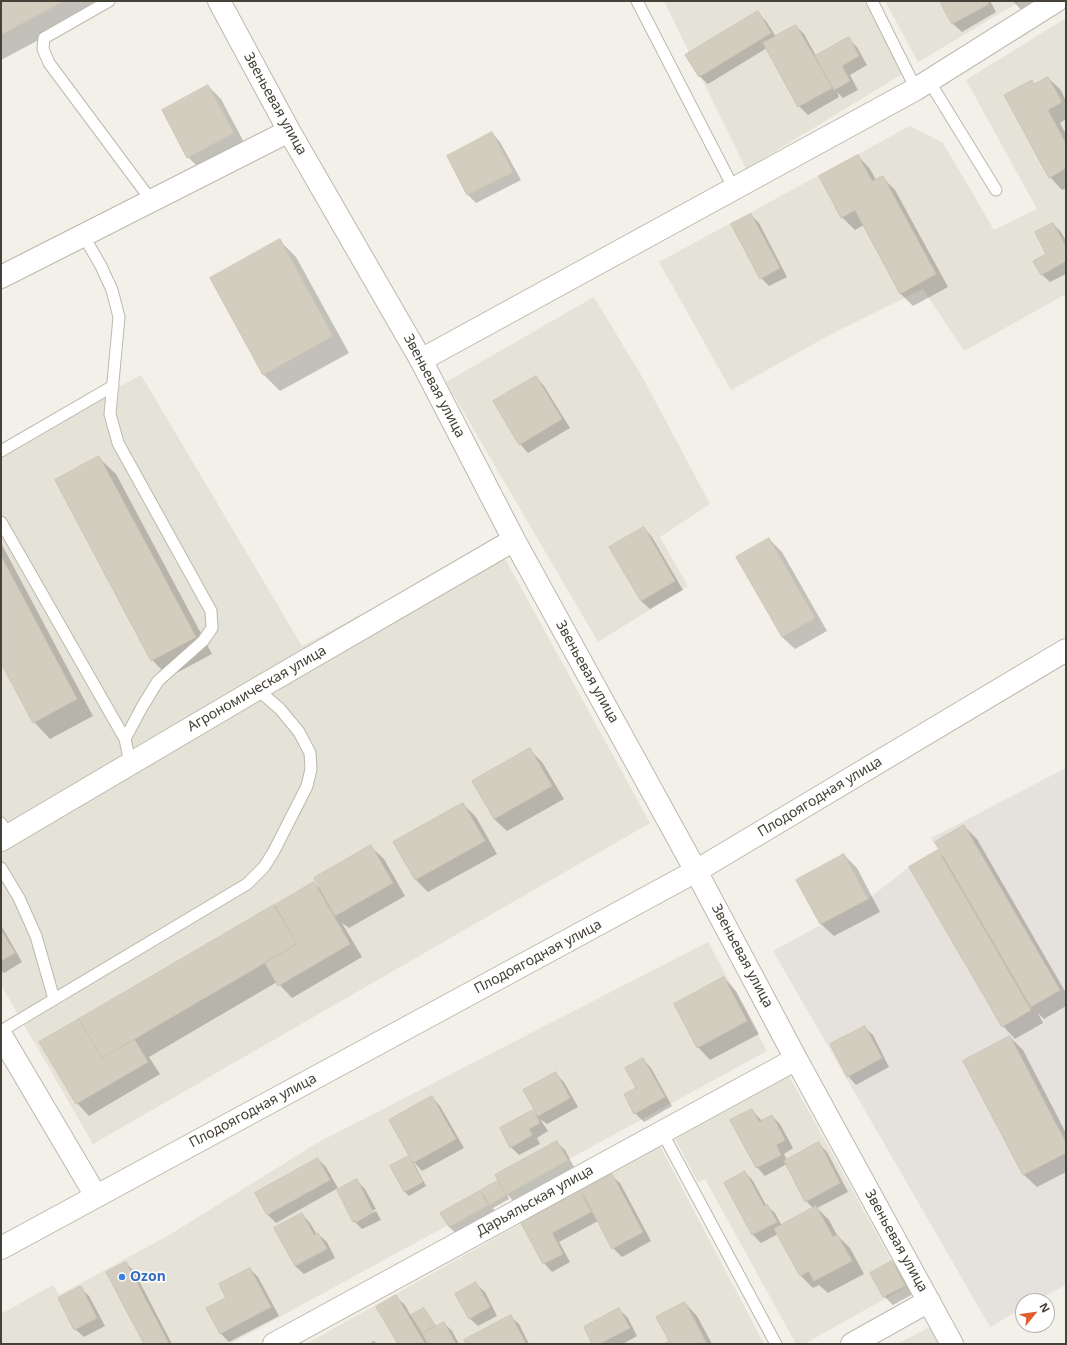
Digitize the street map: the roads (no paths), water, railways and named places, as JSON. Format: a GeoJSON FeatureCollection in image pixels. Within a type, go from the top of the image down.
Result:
{"type":"FeatureCollection","features":[{"type":"Feature","properties":{"kind":"street"},"geometry":{"type":"LineString","coordinates":[[421,360],[922,85],[1056,1]]}},
{"type":"Feature","properties":{"kind":"street","name":"Звеньевая улица"},"geometry":{"type":"LineString","coordinates":[[225,3],[289,131],[421,360],[514,540],[696,871],[796,1059],[952,1344]]}},
{"type":"Feature","properties":{"kind":"street"},"geometry":{"type":"LineString","coordinates":[[1,277],[289,131]]}},
{"type":"Feature","properties":{"kind":"street","name":"Агрономическая улица"},"geometry":{"type":"LineString","coordinates":[[3,833],[130,763],[514,540]]}},
{"type":"Feature","properties":{"kind":"street","name":"Плодоягодная улица"},"geometry":{"type":"LineString","coordinates":[[1,1248],[696,871],[1066,650]]}},
{"type":"Feature","properties":{"kind":"street"},"geometry":{"type":"LineString","coordinates":[[1,1035],[96,1196]]}},
{"type":"Feature","properties":{"kind":"street","name":"Дарьяльская улица"},"geometry":{"type":"LineString","coordinates":[[274,1344],[796,1059]]}},
{"type":"Feature","properties":{"kind":"street"},"geometry":{"type":"LineString","coordinates":[[852,1344],[929,1301]]}},
{"type":"Feature","properties":{"kind":"lane"},"geometry":{"type":"LineString","coordinates":[[109,1],[44,38],[43,49],[49,63],[151,200]]}},
{"type":"Feature","properties":{"kind":"lane"},"geometry":{"type":"LineString","coordinates":[[637,1],[734,189]]}},
{"type":"Feature","properties":{"kind":"lane"},"geometry":{"type":"LineString","coordinates":[[872,1],[922,85],[996,190]]}},
{"type":"Feature","properties":{"kind":"lane"},"geometry":{"type":"LineString","coordinates":[[83,235],[101,266],[112,290],[119,317],[110,414],[118,443],[211,611],[212,628],[203,641],[158,681],[125,739]]}},
{"type":"Feature","properties":{"kind":"lane"},"geometry":{"type":"LineString","coordinates":[[1,451],[113,386]]}},
{"type":"Feature","properties":{"kind":"lane"},"geometry":{"type":"LineString","coordinates":[[1,522],[125,739],[130,763]]}},
{"type":"Feature","properties":{"kind":"lane"},"geometry":{"type":"LineString","coordinates":[[1,1031],[247,884],[264,866],[274,851],[307,786],[311,770],[310,753],[299,732],[280,709],[256,689]]}},
{"type":"Feature","properties":{"kind":"lane"},"geometry":{"type":"LineString","coordinates":[[1,868],[19,898],[36,936],[54,999]]}},
{"type":"Feature","properties":{"kind":"lane"},"geometry":{"type":"LineString","coordinates":[[662,1132],[776,1344]]}},
{"type":"Feature","properties":{"kind":"place","name":"Ozon"},"geometry":{"type":"Point","coordinates":[122,1277]}}]}
